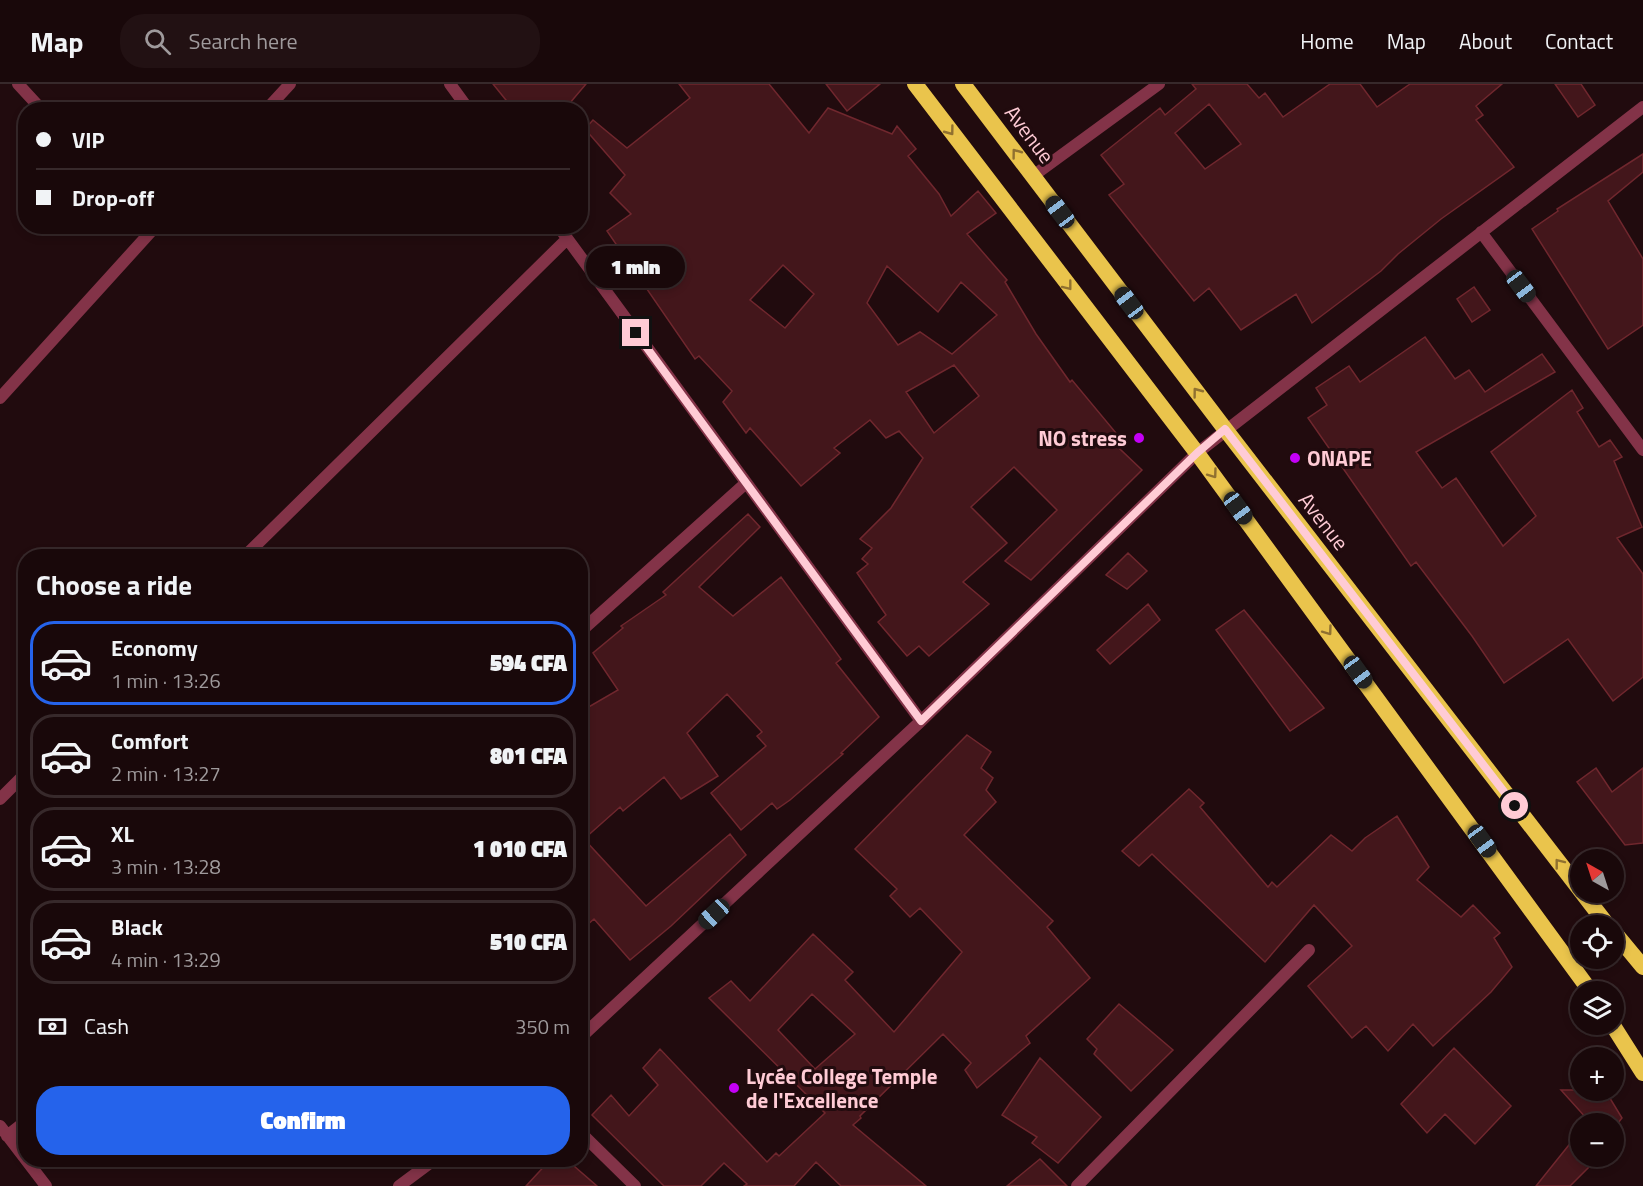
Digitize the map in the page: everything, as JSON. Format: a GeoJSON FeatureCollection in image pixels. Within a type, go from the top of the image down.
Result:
{"type":"FeatureCollection","features":[{"type":"Feature","properties":{"kind":"highway"},"geometry":{"type":"LineString","coordinates":[[915,84],[1197,453],[1583,981]]}},
{"type":"Feature","properties":{"kind":"highway","name":"Avenue"},"geometry":{"type":"LineString","coordinates":[[963,84],[1600,915]]}},
{"type":"Feature","properties":{"kind":"highway"},"geometry":{"type":"LineString","coordinates":[[1624,944],[1643,967]]}},
{"type":"Feature","properties":{"kind":"highway"},"geometry":{"type":"LineString","coordinates":[[1619,1035],[1643,1073]]}},
{"type":"Feature","properties":{"kind":"street"},"geometry":{"type":"LineString","coordinates":[[18,84],[35,102]]}},
{"type":"Feature","properties":{"kind":"street"},"geometry":{"type":"LineString","coordinates":[[273,102],[290,84]]}},
{"type":"Feature","properties":{"kind":"street"},"geometry":{"type":"LineString","coordinates":[[450,84],[463,102]]}},
{"type":"Feature","properties":{"kind":"street"},"geometry":{"type":"LineString","coordinates":[[1033,176],[1160,84]]}},
{"type":"Feature","properties":{"kind":"street"},"geometry":{"type":"LineString","coordinates":[[588,1031],[921,721],[1197,453],[1643,107]]}},
{"type":"Feature","properties":{"kind":"street"},"geometry":{"type":"LineString","coordinates":[[1481,232],[1643,450]]}},
{"type":"Feature","properties":{"kind":"street"},"geometry":{"type":"LineString","coordinates":[[0,398],[148,234]]}},
{"type":"Feature","properties":{"kind":"street"},"geometry":{"type":"LineString","coordinates":[[564,234],[921,721]]}},
{"type":"Feature","properties":{"kind":"street"},"geometry":{"type":"LineString","coordinates":[[252,549],[567,239]]}},
{"type":"Feature","properties":{"kind":"street"},"geometry":{"type":"LineString","coordinates":[[588,625],[746,483]]}},
{"type":"Feature","properties":{"kind":"street"},"geometry":{"type":"LineString","coordinates":[[0,799],[18,781]]}},
{"type":"Feature","properties":{"kind":"street"},"geometry":{"type":"LineString","coordinates":[[1077,1186],[1309,950]]}},
{"type":"Feature","properties":{"kind":"street"},"geometry":{"type":"LineString","coordinates":[[18,1125],[4,1131],[18,1149]]}},
{"type":"Feature","properties":{"kind":"street"},"geometry":{"type":"LineString","coordinates":[[588,1140],[635,1186]]}},
{"type":"Feature","properties":{"kind":"street"},"geometry":{"type":"LineString","coordinates":[[31,1167],[46,1186]]}},
{"type":"Feature","properties":{"kind":"street"},"geometry":{"type":"LineString","coordinates":[[399,1186],[425,1167]]}},
{"type":"Feature","properties":{"kind":"building"},"geometry":{"type":"Polygon","coordinates":[[[493,84],[586,84],[571,102],[508,102],[493,84]]]}},
{"type":"Feature","properties":{"kind":"building"},"geometry":{"type":"Polygon","coordinates":[[[679,84],[769,84],[809,133],[828,108],[892,134],[897,126],[916,149],[908,156],[939,194],[951,216],[978,191],[996,213],[967,234],[1007,280],[1005,282],[1036,334],[1070,382],[1072,380],[1126,445],[1120,449],[1142,470],[1031,580],[1005,561],[1057,510],[1014,467],[971,507],[1007,543],[963,582],[989,604],[929,656],[919,646],[907,656],[878,622],[886,615],[857,573],[868,564],[862,559],[872,548],[860,539],[891,508],[923,458],[899,431],[886,438],[870,420],[834,448],[840,453],[801,486],[750,428],[746,433],[723,402],[732,391],[699,356],[695,359],[607,231],[631,214],[610,193],[625,175],[588,132],[588,126],[593,120],[627,148],[690,98],[679,84]],[[783,265],[750,300],[785,328],[814,294],[783,265]],[[887,266],[867,303],[898,345],[920,332],[952,354],[997,315],[961,282],[938,312],[887,266]],[[954,365],[906,392],[934,433],[979,396],[954,365]]]}},
{"type":"Feature","properties":{"kind":"building"},"geometry":{"type":"Polygon","coordinates":[[[826,84],[880,84],[847,111],[826,84]]]}},
{"type":"Feature","properties":{"kind":"building"},"geometry":{"type":"Polygon","coordinates":[[[1192,84],[1247,84],[1259,98],[1265,93],[1283,117],[1330,84],[1360,84],[1377,107],[1410,84],[1502,84],[1476,106],[1483,115],[1476,120],[1514,167],[1441,219],[1381,271],[1312,323],[1296,294],[1241,330],[1209,288],[1194,301],[1109,195],[1124,184],[1101,155],[1160,108],[1165,115],[1196,89],[1192,84]],[[1209,104],[1175,133],[1205,169],[1241,144],[1209,104]]]}},
{"type":"Feature","properties":{"kind":"building"},"geometry":{"type":"Polygon","coordinates":[[[1555,84],[1581,84],[1595,105],[1578,117],[1555,84]]]}},
{"type":"Feature","properties":{"kind":"building"},"geometry":{"type":"Polygon","coordinates":[[[1643,154],[1643,172],[1608,201],[1643,259],[1643,325],[1608,349],[1532,229],[1558,211],[1557,209],[1643,154]]]}},
{"type":"Feature","properties":{"kind":"building"},"geometry":{"type":"Polygon","coordinates":[[[1474,287],[1490,310],[1472,322],[1457,299],[1474,287]]]}},
{"type":"Feature","properties":{"kind":"building"},"geometry":{"type":"Polygon","coordinates":[[[1425,337],[1455,379],[1469,370],[1485,392],[1542,354],[1555,372],[1416,452],[1442,488],[1456,478],[1503,546],[1536,516],[1491,452],[1572,390],[1583,408],[1577,412],[1599,447],[1610,440],[1622,457],[1614,461],[1642,527],[1617,538],[1643,574],[1643,677],[1613,701],[1568,639],[1504,683],[1416,562],[1411,566],[1308,418],[1327,405],[1316,388],[1349,366],[1360,382],[1425,337]]]}},
{"type":"Feature","properties":{"kind":"building"},"geometry":{"type":"Polygon","coordinates":[[[748,514],[760,527],[699,587],[733,616],[781,577],[841,659],[836,663],[879,717],[841,753],[843,754],[790,800],[777,809],[772,803],[741,830],[711,793],[766,746],[757,736],[762,732],[727,694],[687,733],[718,776],[681,799],[664,777],[623,811],[620,807],[588,835],[588,707],[618,690],[593,653],[623,628],[621,626],[666,595],[663,592],[748,514]]]}},
{"type":"Feature","properties":{"kind":"building"},"geometry":{"type":"Polygon","coordinates":[[[1128,553],[1147,571],[1127,589],[1106,575],[1128,553]]]}},
{"type":"Feature","properties":{"kind":"building"},"geometry":{"type":"Polygon","coordinates":[[[1148,604],[1160,620],[1110,664],[1097,650],[1148,604]]]}},
{"type":"Feature","properties":{"kind":"building"},"geometry":{"type":"Polygon","coordinates":[[[1244,610],[1324,708],[1290,731],[1216,630],[1244,610]]]}},
{"type":"Feature","properties":{"kind":"building"},"geometry":{"type":"Polygon","coordinates":[[[967,735],[991,752],[981,768],[993,778],[986,790],[996,802],[964,835],[1053,921],[1047,927],[1090,978],[1026,1036],[1030,1043],[977,1088],[965,1070],[971,1063],[943,1034],[860,1116],[861,1118],[853,1125],[926,1186],[841,1186],[816,1162],[794,1186],[744,1186],[747,1184],[724,1163],[701,1186],[664,1186],[592,1115],[611,1095],[629,1116],[658,1085],[643,1068],[660,1049],[767,1162],[776,1153],[779,1156],[825,1113],[709,998],[731,981],[750,1001],[813,934],[853,972],[845,980],[894,1032],[962,952],[920,908],[910,917],[890,896],[897,889],[855,849],[967,735]],[[812,994],[778,1030],[815,1069],[855,1034],[812,994]]]}},
{"type":"Feature","properties":{"kind":"building"},"geometry":{"type":"Polygon","coordinates":[[[1596,768],[1612,792],[1643,768],[1643,843],[1625,845],[1577,782],[1596,768]]]}},
{"type":"Feature","properties":{"kind":"building"},"geometry":{"type":"Polygon","coordinates":[[[1189,789],[1204,803],[1200,807],[1268,887],[1272,882],[1277,887],[1331,835],[1352,851],[1365,838],[1397,816],[1429,867],[1417,880],[1461,917],[1473,905],[1500,933],[1494,938],[1512,967],[1491,992],[1433,1046],[1413,1024],[1388,1051],[1366,1026],[1352,1038],[1308,986],[1352,946],[1314,905],[1265,962],[1152,854],[1139,866],[1122,851],[1189,789]]]}},
{"type":"Feature","properties":{"kind":"building"},"geometry":{"type":"Polygon","coordinates":[[[730,834],[746,855],[671,926],[630,960],[594,919],[588,924],[588,843],[646,906],[730,834]]]}},
{"type":"Feature","properties":{"kind":"building"},"geometry":{"type":"Polygon","coordinates":[[[1119,1004],[1173,1050],[1131,1091],[1094,1054],[1097,1049],[1087,1039],[1119,1004]]]}},
{"type":"Feature","properties":{"kind":"building"},"geometry":{"type":"Polygon","coordinates":[[[1454,1048],[1511,1106],[1475,1144],[1445,1114],[1427,1133],[1401,1104],[1454,1048]]]}},
{"type":"Feature","properties":{"kind":"building"},"geometry":{"type":"Polygon","coordinates":[[[1040,1058],[1101,1117],[1058,1163],[1032,1143],[1037,1137],[1002,1115],[1040,1058]]]}},
{"type":"Feature","properties":{"kind":"building"},"geometry":{"type":"Polygon","coordinates":[[[1561,1090],[1570,1090],[1570,1100],[1561,1090]]]}},
{"type":"Feature","properties":{"kind":"building"},"geometry":{"type":"Polygon","coordinates":[[[1571,1101],[1612,1101],[1619,1113],[1582,1113],[1571,1101]]]}},
{"type":"Feature","properties":{"kind":"building"},"geometry":{"type":"Polygon","coordinates":[[[1570,1144],[1570,1167],[1589,1167],[1570,1186],[1536,1186],[1570,1144]]]}},
{"type":"Feature","properties":{"kind":"building"},"geometry":{"type":"Polygon","coordinates":[[[1040,1159],[1067,1186],[1007,1186],[1040,1159]]]}},
{"type":"Feature","properties":{"kind":"building"},"geometry":{"type":"Polygon","coordinates":[[[544,1167],[575,1167],[597,1186],[526,1186],[544,1167]]]}},
{"type":"Feature","properties":{"kind":"place","name":"NO stress"},"geometry":{"type":"Point","coordinates":[1139,438]}},
{"type":"Feature","properties":{"kind":"place","name":"ONAPE"},"geometry":{"type":"Point","coordinates":[1295,458]}},
{"type":"Feature","properties":{"kind":"place","name":"Lycée College Temple de l'Excellence"},"geometry":{"type":"Point","coordinates":[734,1088]}},
{"type":"Feature","properties":{"kind":"route"},"geometry":{"type":"LineString","coordinates":[[636,333],[921,721],[1197,453],[1225,429],[1515,806]]}}]}
